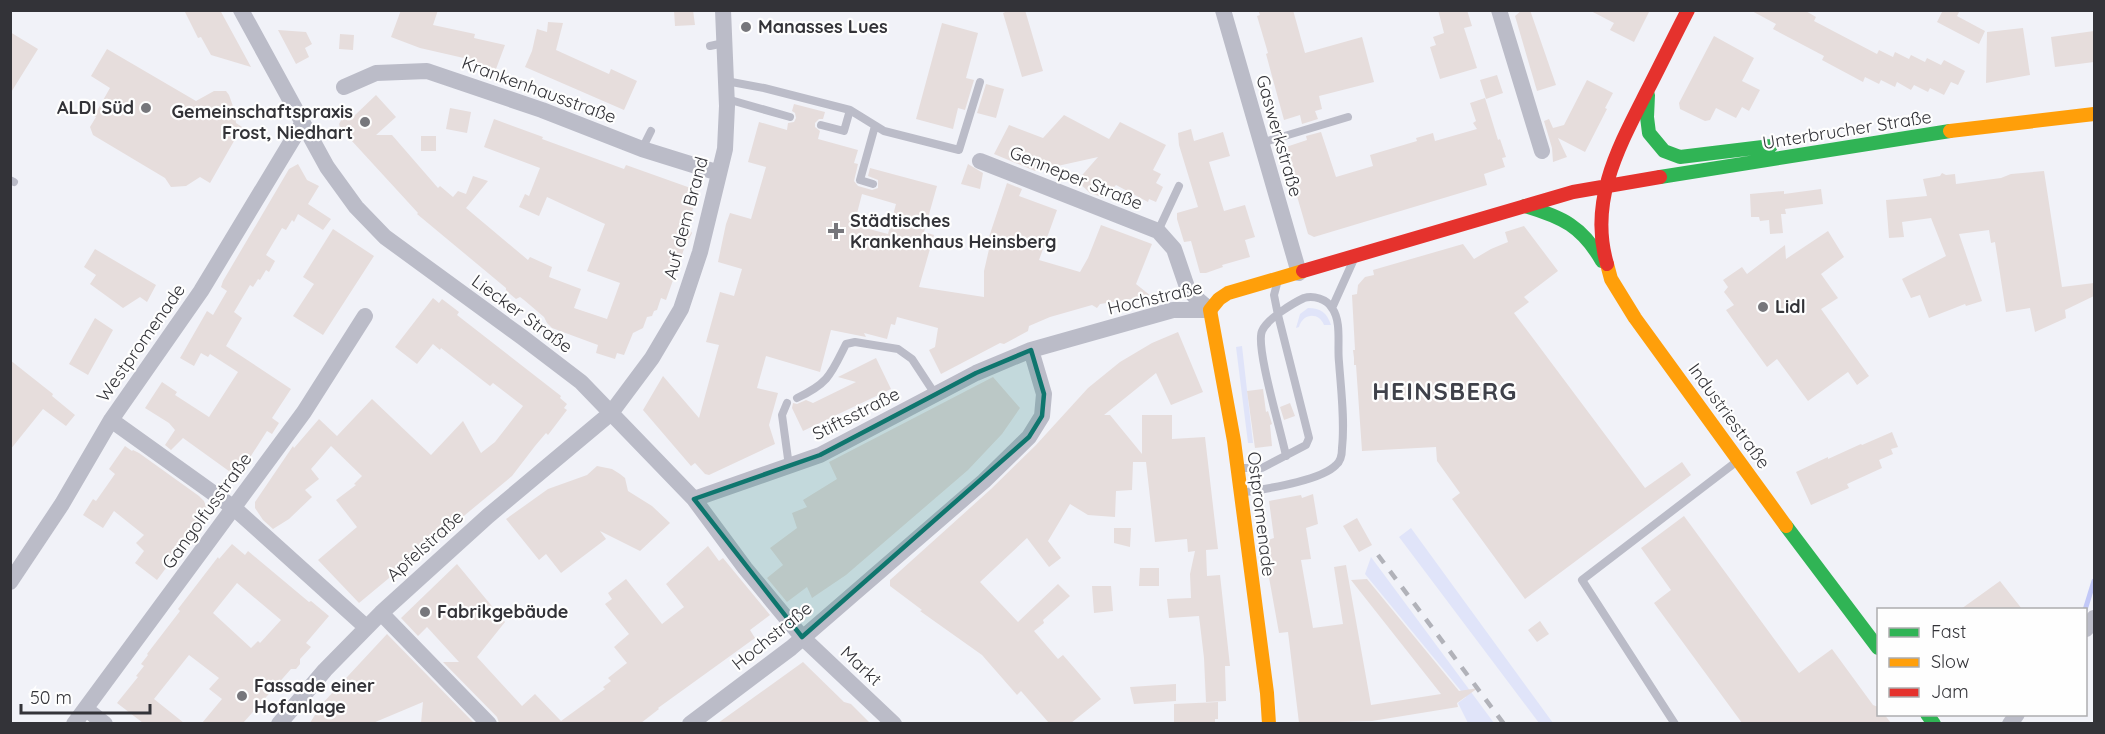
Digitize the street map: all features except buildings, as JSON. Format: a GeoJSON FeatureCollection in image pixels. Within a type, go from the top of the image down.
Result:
{"type":"FeatureCollection","features":[{"type":"Feature","properties":{"kind":"street","name":"Liecker Straße"},"geometry":{"type":"LineString","coordinates":[[241,10],[327,167],[356,207],[385,237],[581,382],[694,499],[745,568],[802,637]]}},
{"type":"Feature","properties":{"kind":"street","name":"Auf dem Brand"},"geometry":{"type":"LineString","coordinates":[[610,413],[652,358],[681,309],[700,252],[725,149],[726,81],[717,44],[723,10]]}},
{"type":"Feature","properties":{"kind":"street","name":"Gaswerkstraße"},"geometry":{"type":"LineString","coordinates":[[1223,10],[1299,273]]}},
{"type":"Feature","properties":{"kind":"street"},"geometry":{"type":"LineString","coordinates":[[1499,10],[1542,151]]}},
{"type":"Feature","properties":{"kind":"street","name":"Industriestraße"},"geometry":{"type":"LineString","coordinates":[[1688,10],[1618,148],[1605,185],[1601,227],[1602,248],[1611,279],[1635,318],[1877,647]]}},
{"type":"Feature","properties":{"kind":"street","name":"Krankenhausstraße"},"geometry":{"type":"LineString","coordinates":[[344,87],[376,73],[427,71],[542,110],[642,149],[719,173]]}},
{"type":"Feature","properties":{"kind":"street"},"geometry":{"type":"LineString","coordinates":[[1648,90],[1647,117],[1650,133],[1664,151],[1680,157],[1768,146],[1833,149]]}},
{"type":"Feature","properties":{"kind":"street","name":"Unterbrucher Straße"},"geometry":{"type":"LineString","coordinates":[[1605,185],[1833,149],[2043,119],[2094,114]]}},
{"type":"Feature","properties":{"kind":"street","name":"Westpromenade"},"geometry":{"type":"LineString","coordinates":[[10,582],[62,504],[111,420],[201,291],[302,124]]}},
{"type":"Feature","properties":{"kind":"street","name":"Genneper Straße"},"geometry":{"type":"LineString","coordinates":[[980,161],[1158,231],[1174,249],[1187,287],[1210,310]]}},
{"type":"Feature","properties":{"kind":"street","name":"Hochstraße"},"geometry":{"type":"LineString","coordinates":[[690,723],[881,580],[1029,437],[1042,416],[1044,394],[1031,350],[1173,310],[1210,310],[1219,299],[1228,293],[1525,206],[1605,185]]}},
{"type":"Feature","properties":{"kind":"street"},"geometry":{"type":"LineString","coordinates":[[1525,206],[1562,217],[1578,229],[1589,240],[1611,279]]}},
{"type":"Feature","properties":{"kind":"street","name":"Ostpromenade"},"geometry":{"type":"LineString","coordinates":[[1210,310],[1238,468],[1269,723]]}},
{"type":"Feature","properties":{"kind":"street","name":"Gangolfusstraße"},"geometry":{"type":"LineString","coordinates":[[74,723],[304,412],[366,316]]}},
{"type":"Feature","properties":{"kind":"street","name":"Stiftsstraße"},"geometry":{"type":"LineString","coordinates":[[694,499],[820,455],[976,373],[1031,350]]}},
{"type":"Feature","properties":{"kind":"street","name":"Apfelstraße"},"geometry":{"type":"LineString","coordinates":[[279,723],[366,627],[488,516],[610,413]]}},
{"type":"Feature","properties":{"kind":"street"},"geometry":{"type":"LineString","coordinates":[[111,420],[234,508],[366,627]]}},
{"type":"Feature","properties":{"kind":"street"},"geometry":{"type":"LineString","coordinates":[[381,613],[489,723]]}},
{"type":"Feature","properties":{"kind":"street","name":"Markt"},"geometry":{"type":"LineString","coordinates":[[802,637],[894,723]]}},
{"type":"Feature","properties":{"kind":"street"},"geometry":{"type":"LineString","coordinates":[[86,708],[105,723]]}},
{"type":"Feature","properties":{"kind":"lane"},"geometry":{"type":"LineString","coordinates":[[726,81],[764,88],[849,110],[884,131],[959,150],[980,82]]}},
{"type":"Feature","properties":{"kind":"lane"},"geometry":{"type":"LineString","coordinates":[[727,99],[790,117]]}},
{"type":"Feature","properties":{"kind":"lane"},"geometry":{"type":"LineString","coordinates":[[822,125],[844,131],[849,110]]}},
{"type":"Feature","properties":{"kind":"lane"},"geometry":{"type":"LineString","coordinates":[[1261,144],[1348,117]]}},
{"type":"Feature","properties":{"kind":"lane"},"geometry":{"type":"LineString","coordinates":[[873,184],[860,180],[875,126]]}},
{"type":"Feature","properties":{"kind":"lane"},"geometry":{"type":"LineString","coordinates":[[642,149],[651,131]]}},
{"type":"Feature","properties":{"kind":"lane","name":"Genneper Straße"},"geometry":{"type":"LineString","coordinates":[[1158,231],[1179,186]]}},
{"type":"Feature","properties":{"kind":"lane"},"geometry":{"type":"LineString","coordinates":[[1332,308],[1356,256]]}},
{"type":"Feature","properties":{"kind":"lane"},"geometry":{"type":"LineString","coordinates":[[1238,468],[1262,468],[1306,444],[1309,438],[1278,315],[1274,294],[1278,279]]}},
{"type":"Feature","properties":{"kind":"lane"},"geometry":{"type":"LineString","coordinates":[[1241,493],[1283,485],[1326,473],[1337,465],[1341,457],[1343,418],[1337,323],[1332,308],[1324,300],[1310,296],[1294,302],[1266,325],[1261,332],[1260,342],[1286,456]]}},
{"type":"Feature","properties":{"kind":"lane"},"geometry":{"type":"LineString","coordinates":[[797,398],[818,388],[829,378],[846,344],[855,342],[898,349],[912,359],[935,394]]}},
{"type":"Feature","properties":{"kind":"lane"},"geometry":{"type":"LineString","coordinates":[[787,403],[782,415],[789,466]]}},
{"type":"Feature","properties":{"kind":"lane"},"geometry":{"type":"LineString","coordinates":[[1675,723],[1582,580],[1738,460]]}},
{"type":"Feature","properties":{"kind":"highlighted area"},"geometry":{"type":"Polygon","coordinates":[[[1031,350],[1044,394],[1042,416],[1029,437],[802,637],[694,499],[820,455],[976,373],[1031,350]]]}},
{"type":"Feature","properties":{"kind":"shaded area"},"geometry":{"type":"Polygon","coordinates":[[[1308,308],[1323,312],[1331,325],[1324,325],[1319,318],[1311,316],[1304,319],[1296,328],[1300,314],[1308,308]]]}},
{"type":"Feature","properties":{"kind":"shaded area"},"geometry":{"type":"Polygon","coordinates":[[[1242,346],[1253,443],[1248,443],[1236,347],[1242,346]]]}},
{"type":"Feature","properties":{"kind":"shaded area"},"geometry":{"type":"Polygon","coordinates":[[[1411,528],[1553,723],[1539,723],[1399,537],[1411,528]]]}},
{"type":"Feature","properties":{"kind":"shaded area"},"geometry":{"type":"Polygon","coordinates":[[[1371,557],[1494,723],[1468,723],[1458,703],[1466,697],[1365,574],[1371,557]]]}},
{"type":"Feature","properties":{"kind":"waterway"},"geometry":{"type":"LineString","coordinates":[[2086,608],[2094,581]]}},
{"type":"Feature","properties":{"kind":"railway"},"geometry":{"type":"LineString","coordinates":[[1378,555],[1504,724]]}},
{"type":"Feature","properties":{"kind":"traffic: fast"},"geometry":{"type":"LineString","coordinates":[[1648,95],[1649,133],[1664,151],[1680,157],[1771,146]]}},
{"type":"Feature","properties":{"kind":"traffic: fast"},"geometry":{"type":"LineString","coordinates":[[1660,177],[1950,131]]}},
{"type":"Feature","properties":{"kind":"traffic: fast"},"geometry":{"type":"LineString","coordinates":[[1525,206],[1550,214],[1579,231],[1602,261]]}},
{"type":"Feature","properties":{"kind":"traffic: fast"},"geometry":{"type":"LineString","coordinates":[[1786,526],[1877,647]]}},
{"type":"Feature","properties":{"kind":"traffic: fast"},"geometry":{"type":"LineString","coordinates":[[1928,716],[1934,724]]}},
{"type":"Feature","properties":{"kind":"traffic: slow"},"geometry":{"type":"LineString","coordinates":[[1950,131],[2094,114]]}},
{"type":"Feature","properties":{"kind":"traffic: slow"},"geometry":{"type":"LineString","coordinates":[[1607,264],[1611,279],[1635,318],[1786,526]]}},
{"type":"Feature","properties":{"kind":"traffic: slow"},"geometry":{"type":"LineString","coordinates":[[1269,724],[1267,693],[1234,441],[1210,310],[1219,299],[1228,293],[1303,271]]}},
{"type":"Feature","properties":{"kind":"traffic: jam"},"geometry":{"type":"LineString","coordinates":[[1607,264],[1602,241],[1601,220],[1609,178],[1624,137],[1688,10]]}},
{"type":"Feature","properties":{"kind":"traffic: jam"},"geometry":{"type":"LineString","coordinates":[[1303,271],[1573,192],[1660,177]]}},
{"type":"Feature","properties":{"kind":"place","name":"Manasses Lues"},"geometry":{"type":"Point","coordinates":[746,27]}},
{"type":"Feature","properties":{"kind":"place","name":"ALDI Süd"},"geometry":{"type":"Point","coordinates":[146,108]}},
{"type":"Feature","properties":{"kind":"place","name":"Gemeinschaftspraxis Frost, Niedhart"},"geometry":{"type":"Point","coordinates":[365,122]}},
{"type":"Feature","properties":{"kind":"place","name":"Städtisches Krankenhaus Heinsberg"},"geometry":{"type":"Point","coordinates":[836,231]}},
{"type":"Feature","properties":{"kind":"place","name":"Lidl"},"geometry":{"type":"Point","coordinates":[1763,307]}},
{"type":"Feature","properties":{"kind":"place","name":"Fabrikgebäude"},"geometry":{"type":"Point","coordinates":[425,612]}},
{"type":"Feature","properties":{"kind":"place","name":"Fassade einer Hofanlage"},"geometry":{"type":"Point","coordinates":[242,696]}},
{"type":"Feature","properties":{"kind":"district","name":"HEINSBERG"},"geometry":{"type":"Point","coordinates":[1445,392]}}]}
